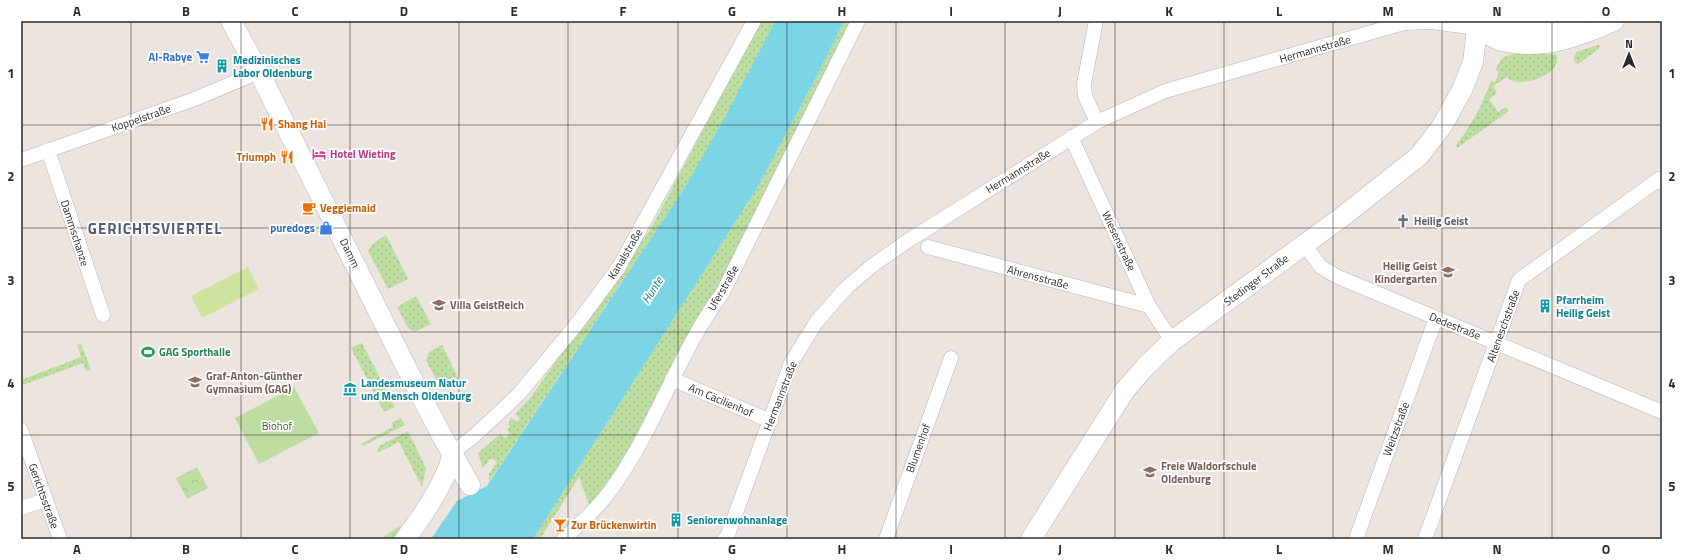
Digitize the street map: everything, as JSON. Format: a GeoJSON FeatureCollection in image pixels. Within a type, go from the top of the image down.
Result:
{"type":"FeatureCollection","features":[{"type":"Feature","properties":{"kind":"main road","name":"Damm"},"geometry":{"type":"LineString","coordinates":[[231,21],[259,72],[376,307],[470,485]]}},
{"type":"Feature","properties":{"kind":"main road"},"geometry":{"type":"LineString","coordinates":[[1477,24],[1503,23],[1548,28],[1605,25]]}},
{"type":"Feature","properties":{"kind":"main road","name":"Stedinger Straße"},"geometry":{"type":"LineString","coordinates":[[1031,539],[1125,390],[1146,366],[1172,341],[1401,172],[1431,143],[1452,109],[1471,68],[1477,24]]}},
{"type":"Feature","properties":{"kind":"main road"},"geometry":{"type":"LineString","coordinates":[[405,539],[426,509],[447,471],[452,453]]}},
{"type":"Feature","properties":{"kind":"street","name":"Kanalstraße"},"geometry":{"type":"LineString","coordinates":[[452,453],[474,436],[518,395],[576,325],[619,267],[754,21]]}},
{"type":"Feature","properties":{"kind":"street","name":"Uferstraße"},"geometry":{"type":"LineString","coordinates":[[563,539],[593,511],[617,482],[636,452],[672,379],[710,310],[723,292],[858,21]]}},
{"type":"Feature","properties":{"kind":"street"},"geometry":{"type":"LineString","coordinates":[[1096,21],[1084,84],[1085,96],[1097,122]]}},
{"type":"Feature","properties":{"kind":"street","name":"Hermannstraße"},"geometry":{"type":"LineString","coordinates":[[724,539],[727,537],[771,421],[791,363],[818,321],[847,287],[873,265],[909,240],[1071,137],[1097,122],[1165,91],[1404,23],[1431,22],[1477,24]]}},
{"type":"Feature","properties":{"kind":"street","name":"Koppelstraße"},"geometry":{"type":"LineString","coordinates":[[21,160],[192,100],[259,72]]}},
{"type":"Feature","properties":{"kind":"street","name":"Wiesenstraße"},"geometry":{"type":"LineString","coordinates":[[1071,137],[1149,306],[1172,341]]}},
{"type":"Feature","properties":{"kind":"street","name":"Dammschanze"},"geometry":{"type":"LineString","coordinates":[[48,150],[103,315]]}},
{"type":"Feature","properties":{"kind":"street","name":"Alteneschstraße"},"geometry":{"type":"LineString","coordinates":[[1424,539],[1519,280],[1659,178],[1662,183]]}},
{"type":"Feature","properties":{"kind":"street","name":"Dedestraße"},"geometry":{"type":"LineString","coordinates":[[1304,244],[1317,263],[1325,271],[1338,278],[1662,412]]}},
{"type":"Feature","properties":{"kind":"street","name":"Ahrensstraße"},"geometry":{"type":"LineString","coordinates":[[928,247],[1149,306]]}},
{"type":"Feature","properties":{"kind":"street","name":"Weitzstraße"},"geometry":{"type":"LineString","coordinates":[[1356,539],[1436,318]]}},
{"type":"Feature","properties":{"kind":"street","name":"Blumenhof"},"geometry":{"type":"LineString","coordinates":[[886,539],[951,358]]}},
{"type":"Feature","properties":{"kind":"street","name":"Am Cäcilienhof"},"geometry":{"type":"LineString","coordinates":[[672,379],[771,421]]}},
{"type":"Feature","properties":{"kind":"street","name":"Gerichtsstraße"},"geometry":{"type":"LineString","coordinates":[[21,430],[60,539]]}},
{"type":"Feature","properties":{"kind":"street"},"geometry":{"type":"LineString","coordinates":[[21,508],[45,500]]}},
{"type":"Feature","properties":{"kind":"green space"},"geometry":{"type":"Polygon","coordinates":[[[761,21],[775,21],[725,119],[685,187],[489,482],[489,474],[497,462],[491,458],[483,468],[478,453],[500,434],[505,438],[510,433],[507,429],[510,426],[508,425],[511,418],[518,422],[520,418],[515,414],[531,397],[650,230],[761,21]]]}},
{"type":"Feature","properties":{"kind":"green space"},"geometry":{"type":"Polygon","coordinates":[[[844,21],[853,21],[719,289],[706,307],[608,487],[590,508],[579,477],[540,539],[533,539],[757,188],[818,74],[844,21]]]}},
{"type":"Feature","properties":{"kind":"green space"},"geometry":{"type":"Polygon","coordinates":[[[1598,45],[1600,46],[1599,49],[1578,64],[1575,63],[1574,58],[1576,52],[1598,45]]]}},
{"type":"Feature","properties":{"kind":"green space"},"geometry":{"type":"Polygon","coordinates":[[[1517,54],[1556,54],[1557,61],[1554,68],[1539,78],[1520,82],[1512,81],[1507,77],[1493,86],[1497,93],[1489,99],[1498,112],[1506,107],[1509,111],[1457,148],[1456,145],[1476,114],[1491,81],[1495,82],[1499,72],[1496,70],[1499,63],[1506,56],[1517,54]]]}},
{"type":"Feature","properties":{"kind":"green space"},"geometry":{"type":"Polygon","coordinates":[[[386,235],[408,279],[388,289],[368,251],[372,244],[386,235]]]}},
{"type":"Feature","properties":{"kind":"green space"},"geometry":{"type":"Polygon","coordinates":[[[248,267],[259,289],[202,318],[191,296],[248,267]]]}},
{"type":"Feature","properties":{"kind":"green space"},"geometry":{"type":"Polygon","coordinates":[[[416,296],[431,324],[414,332],[408,328],[397,307],[416,296]]]}},
{"type":"Feature","properties":{"kind":"green space"},"geometry":{"type":"Polygon","coordinates":[[[362,343],[395,407],[384,412],[351,348],[362,343]]]}},
{"type":"Feature","properties":{"kind":"green space"},"geometry":{"type":"Polygon","coordinates":[[[81,344],[91,369],[86,371],[83,363],[23,385],[21,380],[81,357],[77,345],[81,344]]]}},
{"type":"Feature","properties":{"kind":"green space"},"geometry":{"type":"Polygon","coordinates":[[[442,345],[459,380],[446,387],[439,384],[426,360],[429,352],[442,345]]]}},
{"type":"Feature","properties":{"kind":"green space","name":"Biohof"},"geometry":{"type":"Polygon","coordinates":[[[294,387],[319,433],[259,464],[235,418],[294,387]]]}},
{"type":"Feature","properties":{"kind":"green space"},"geometry":{"type":"Polygon","coordinates":[[[401,418],[405,425],[363,446],[361,444],[393,427],[391,423],[401,418]]]}},
{"type":"Feature","properties":{"kind":"green space"},"geometry":{"type":"Polygon","coordinates":[[[408,431],[426,468],[422,487],[399,442],[377,453],[379,446],[408,431]]]}},
{"type":"Feature","properties":{"kind":"green space"},"geometry":{"type":"Polygon","coordinates":[[[197,467],[208,488],[187,499],[176,478],[197,467]]]}},
{"type":"Feature","properties":{"kind":"green space"},"geometry":{"type":"Polygon","coordinates":[[[400,526],[403,530],[396,539],[380,539],[400,526]]]}},
{"type":"Feature","properties":{"kind":"water","name":"Hunte"},"geometry":{"type":"Polygon","coordinates":[[[775,21],[844,21],[818,74],[757,188],[533,539],[431,539],[457,501],[487,486],[685,187],[724,119],[775,21]]]}},
{"type":"Feature","properties":{"kind":"place","name":"Al-Rabye"},"geometry":{"type":"Point","coordinates":[203,57]}},
{"type":"Feature","properties":{"kind":"place","name":"Medizinisches Labor Oldenburg"},"geometry":{"type":"Point","coordinates":[222,66]}},
{"type":"Feature","properties":{"kind":"place","name":"Shang Hai"},"geometry":{"type":"Point","coordinates":[267,124]}},
{"type":"Feature","properties":{"kind":"place","name":"Hotel Wieting"},"geometry":{"type":"Point","coordinates":[319,154]}},
{"type":"Feature","properties":{"kind":"place","name":"Triumph"},"geometry":{"type":"Point","coordinates":[287,157]}},
{"type":"Feature","properties":{"kind":"place","name":"Veggiemaid"},"geometry":{"type":"Point","coordinates":[309,208]}},
{"type":"Feature","properties":{"kind":"place","name":"Heilig Geist"},"geometry":{"type":"Point","coordinates":[1403,221]}},
{"type":"Feature","properties":{"kind":"place","name":"puredogs"},"geometry":{"type":"Point","coordinates":[326,228]}},
{"type":"Feature","properties":{"kind":"place","name":"Heilig Geist Kindergarten"},"geometry":{"type":"Point","coordinates":[1448,272]}},
{"type":"Feature","properties":{"kind":"place","name":"Villa GeistReich"},"geometry":{"type":"Point","coordinates":[439,305]}},
{"type":"Feature","properties":{"kind":"place","name":"Pfarrheim Heilig Geist"},"geometry":{"type":"Point","coordinates":[1545,306]}},
{"type":"Feature","properties":{"kind":"place","name":"GAG Sporthalle"},"geometry":{"type":"Point","coordinates":[148,352]}},
{"type":"Feature","properties":{"kind":"place","name":"Graf-Anton-Günther Gymnasium (GAG)"},"geometry":{"type":"Point","coordinates":[195,382]}},
{"type":"Feature","properties":{"kind":"place","name":"Landesmuseum Natur und Mensch Oldenburg"},"geometry":{"type":"Point","coordinates":[350,389]}},
{"type":"Feature","properties":{"kind":"place","name":"Freie Waldorfschule Oldenburg"},"geometry":{"type":"Point","coordinates":[1150,472]}},
{"type":"Feature","properties":{"kind":"place","name":"Seniorenwohnanlage"},"geometry":{"type":"Point","coordinates":[676,520]}},
{"type":"Feature","properties":{"kind":"place","name":"Zur Brückenwirtin"},"geometry":{"type":"Point","coordinates":[560,525]}},
{"type":"Feature","properties":{"kind":"district","name":"GERICHTSVIERTEL"},"geometry":{"type":"Point","coordinates":[155,228]}}]}
